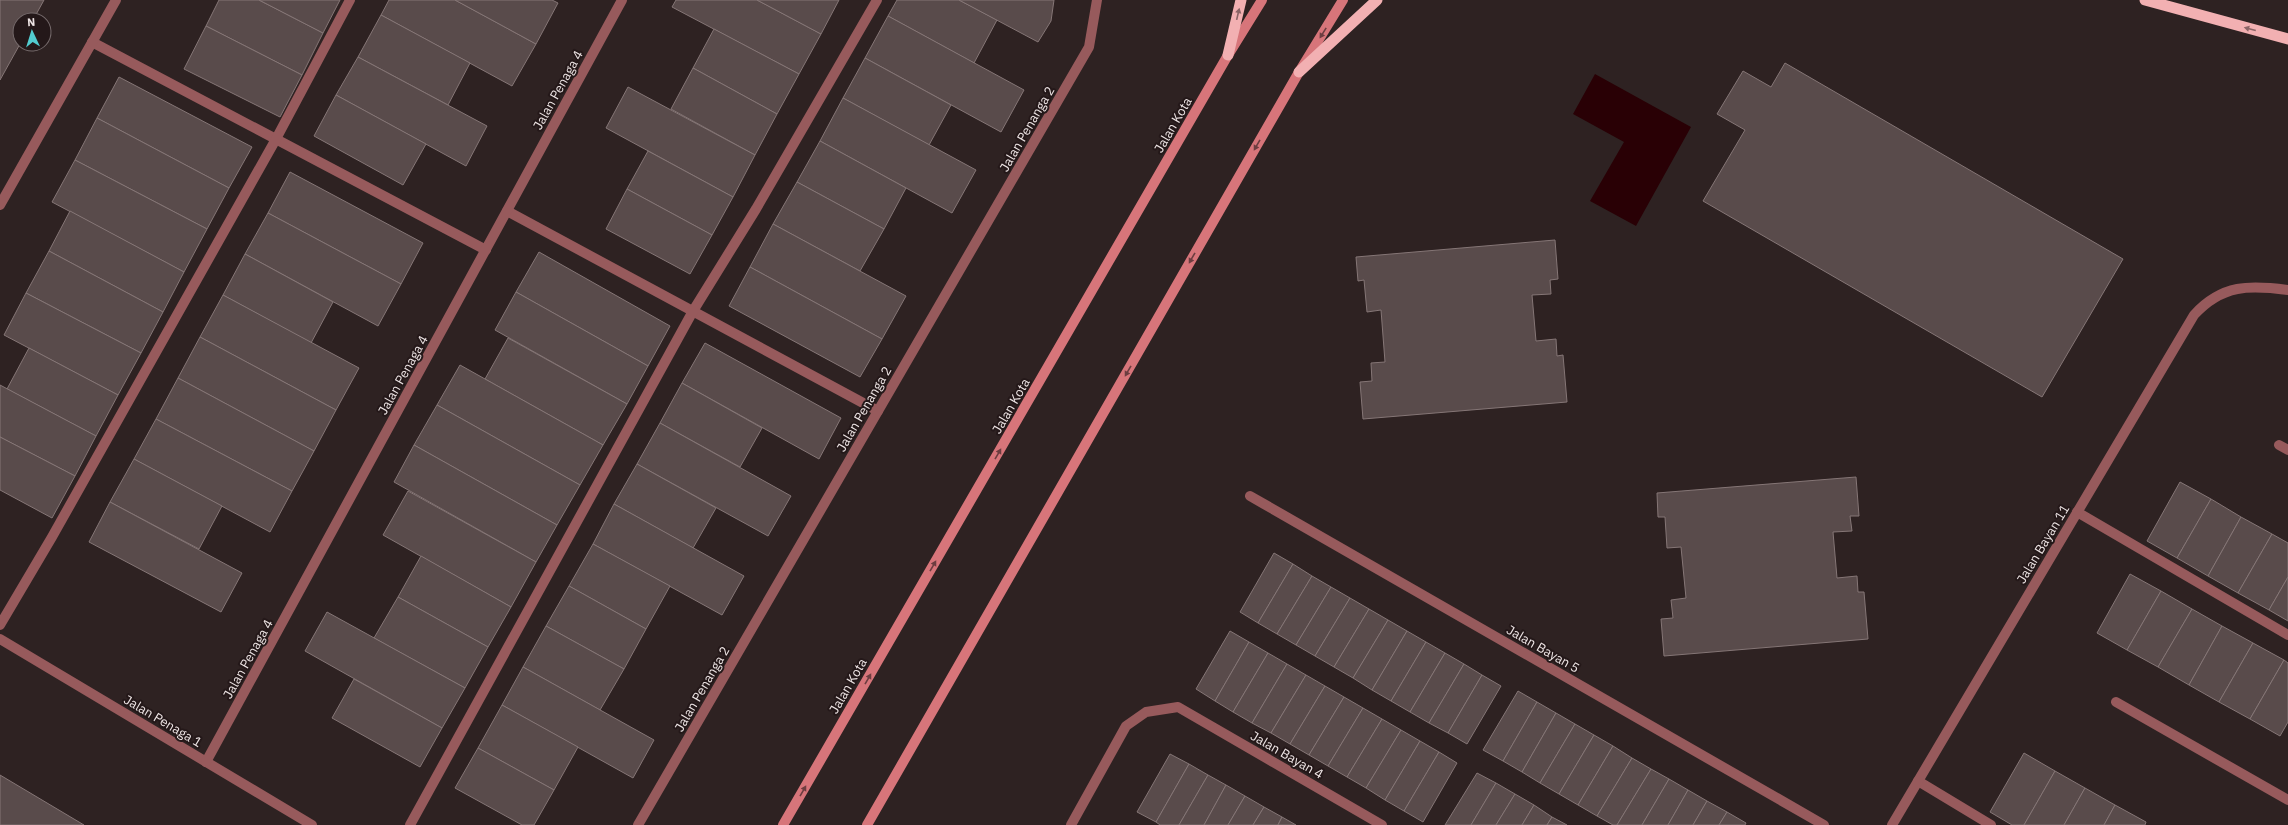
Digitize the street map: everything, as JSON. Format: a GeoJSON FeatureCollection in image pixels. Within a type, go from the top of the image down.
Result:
{"type":"FeatureCollection","features":[{"type":"Feature","properties":{"kind":"highway"},"geometry":{"type":"LineString","coordinates":[[1228,55],[1241,0]]}},
{"type":"Feature","properties":{"kind":"highway"},"geometry":{"type":"LineString","coordinates":[[1299,72],[1377,0]]}},
{"type":"Feature","properties":{"kind":"highway"},"geometry":{"type":"LineString","coordinates":[[2145,0],[2288,39]]}},
{"type":"Feature","properties":{"kind":"main road","name":"Jalan Kota"},"geometry":{"type":"LineString","coordinates":[[783,825],[1228,55],[1262,0]]}},
{"type":"Feature","properties":{"kind":"main road"},"geometry":{"type":"LineString","coordinates":[[867,825],[1299,72],[1343,0]]}},
{"type":"Feature","properties":{"kind":"street"},"geometry":{"type":"LineString","coordinates":[[0,205],[116,0]]}},
{"type":"Feature","properties":{"kind":"street"},"geometry":{"type":"LineString","coordinates":[[0,626],[52,537],[276,139],[350,0]]}},
{"type":"Feature","properties":{"kind":"street","name":"Jalan Penaga 4"},"geometry":{"type":"LineString","coordinates":[[206,762],[622,0]]}},
{"type":"Feature","properties":{"kind":"street"},"geometry":{"type":"LineString","coordinates":[[410,825],[693,311],[756,209],[877,0]]}},
{"type":"Feature","properties":{"kind":"street","name":"Jalan Penanga 2"},"geometry":{"type":"LineString","coordinates":[[638,825],[1089,47],[1097,0]]}},
{"type":"Feature","properties":{"kind":"street"},"geometry":{"type":"LineString","coordinates":[[92,42],[486,250]]}},
{"type":"Feature","properties":{"kind":"street"},"geometry":{"type":"LineString","coordinates":[[507,211],[878,411]]}},
{"type":"Feature","properties":{"kind":"street","name":"Jalan Bayan 11"},"geometry":{"type":"LineString","coordinates":[[1892,825],[2194,314],[2206,301],[2231,289],[2261,286],[2288,290]]}},
{"type":"Feature","properties":{"kind":"street","name":"Jalan Bayan 5"},"geometry":{"type":"LineString","coordinates":[[1250,496],[1824,825]]}},
{"type":"Feature","properties":{"kind":"street"},"geometry":{"type":"LineString","coordinates":[[2077,512],[2288,635]]}},
{"type":"Feature","properties":{"kind":"street","name":"Jalan Penaga 1"},"geometry":{"type":"LineString","coordinates":[[0,639],[312,825]]}},
{"type":"Feature","properties":{"kind":"street"},"geometry":{"type":"LineString","coordinates":[[2116,702],[2288,800]]}},
{"type":"Feature","properties":{"kind":"street","name":"Jalan Bayan 4"},"geometry":{"type":"LineString","coordinates":[[1071,825],[1126,726],[1146,712],[1178,706],[1382,825]]}},
{"type":"Feature","properties":{"kind":"street"},"geometry":{"type":"LineString","coordinates":[[1918,781],[1991,825]]}},
{"type":"Feature","properties":{"kind":"shaded area"},"geometry":{"type":"Polygon","coordinates":[[[1595,74],[1691,127],[1636,226],[1590,201],[1624,142],[1573,114],[1595,74]]]}},
{"type":"Feature","properties":{"kind":"building"},"geometry":{"type":"Polygon","coordinates":[[[0,0],[44,0],[37,12],[12,12],[12,52],[16,52],[0,80],[0,0]]]}},
{"type":"Feature","properties":{"kind":"building"},"geometry":{"type":"Polygon","coordinates":[[[219,0],[259,0],[323,33],[302,75],[206,26],[219,0]]]}},
{"type":"Feature","properties":{"kind":"building"},"geometry":{"type":"Polygon","coordinates":[[[259,0],[340,0],[323,33],[259,0]]]}},
{"type":"Feature","properties":{"kind":"building"},"geometry":{"type":"Polygon","coordinates":[[[389,0],[455,0],[536,44],[512,86],[381,15],[389,0]]]}},
{"type":"Feature","properties":{"kind":"building"},"geometry":{"type":"Polygon","coordinates":[[[455,0],[552,0],[558,3],[536,44],[455,0]]]}},
{"type":"Feature","properties":{"kind":"building"},"geometry":{"type":"Polygon","coordinates":[[[676,0],[757,0],[821,34],[799,74],[672,7],[676,0]]]}},
{"type":"Feature","properties":{"kind":"building"},"geometry":{"type":"Polygon","coordinates":[[[757,0],[839,0],[821,34],[757,0]]]}},
{"type":"Feature","properties":{"kind":"building"},"geometry":{"type":"Polygon","coordinates":[[[897,0],[959,0],[997,20],[974,63],[888,16],[897,0]]]}},
{"type":"Feature","properties":{"kind":"building"},"geometry":{"type":"Polygon","coordinates":[[[959,0],[1054,0],[1051,21],[1038,42],[959,0]]]}},
{"type":"Feature","properties":{"kind":"building"},"geometry":{"type":"Polygon","coordinates":[[[381,15],[470,63],[448,105],[358,57],[381,15]]]}},
{"type":"Feature","properties":{"kind":"building"},"geometry":{"type":"Polygon","coordinates":[[[888,16],[1024,90],[1001,132],[865,58],[888,16]]]}},
{"type":"Feature","properties":{"kind":"building"},"geometry":{"type":"Polygon","coordinates":[[[206,26],[302,75],[280,117],[184,69],[206,26]]]}},
{"type":"Feature","properties":{"kind":"building"},"geometry":{"type":"Polygon","coordinates":[[[714,29],[799,74],[777,114],[693,68],[714,29]]]}},
{"type":"Feature","properties":{"kind":"building"},"geometry":{"type":"Polygon","coordinates":[[[358,57],[487,126],[466,166],[336,95],[358,57]]]}},
{"type":"Feature","properties":{"kind":"building"},"geometry":{"type":"Polygon","coordinates":[[[865,58],[951,105],[929,145],[843,98],[865,58]]]}},
{"type":"Feature","properties":{"kind":"building"},"geometry":{"type":"Polygon","coordinates":[[[1785,63],[2123,259],[2042,397],[1703,201],[1745,130],[1717,114],[1743,71],[1771,87],[1785,63]]]}},
{"type":"Feature","properties":{"kind":"building"},"geometry":{"type":"Polygon","coordinates":[[[693,68],[777,114],[755,155],[671,109],[693,68]]]}},
{"type":"Feature","properties":{"kind":"building"},"geometry":{"type":"Polygon","coordinates":[[[119,77],[252,147],[229,188],[97,118],[119,77]]]}},
{"type":"Feature","properties":{"kind":"building"},"geometry":{"type":"Polygon","coordinates":[[[628,87],[755,155],[733,197],[606,128],[628,87]]]}},
{"type":"Feature","properties":{"kind":"building"},"geometry":{"type":"Polygon","coordinates":[[[336,95],[426,144],[403,185],[314,136],[336,95]]]}},
{"type":"Feature","properties":{"kind":"building"},"geometry":{"type":"Polygon","coordinates":[[[843,98],[976,170],[952,213],[820,141],[843,98]]]}},
{"type":"Feature","properties":{"kind":"building"},"geometry":{"type":"Polygon","coordinates":[[[97,118],[229,188],[207,229],[75,160],[97,118]]]}},
{"type":"Feature","properties":{"kind":"building"},"geometry":{"type":"Polygon","coordinates":[[[820,141],[906,188],[884,229],[797,182],[820,141]]]}},
{"type":"Feature","properties":{"kind":"building"},"geometry":{"type":"Polygon","coordinates":[[[648,151],[733,197],[712,235],[627,189],[648,151]]]}},
{"type":"Feature","properties":{"kind":"building"},"geometry":{"type":"Polygon","coordinates":[[[75,160],[207,229],[184,272],[52,202],[75,160]]]}},
{"type":"Feature","properties":{"kind":"building"},"geometry":{"type":"Polygon","coordinates":[[[290,172],[423,243],[401,284],[268,213],[290,172]]]}},
{"type":"Feature","properties":{"kind":"building"},"geometry":{"type":"Polygon","coordinates":[[[797,182],[884,229],[860,271],[773,224],[797,182]]]}},
{"type":"Feature","properties":{"kind":"building"},"geometry":{"type":"Polygon","coordinates":[[[627,189],[712,235],[690,274],[606,229],[627,189]]]}},
{"type":"Feature","properties":{"kind":"building"},"geometry":{"type":"Polygon","coordinates":[[[70,211],[184,272],[163,312],[49,251],[70,211]]]}},
{"type":"Feature","properties":{"kind":"building"},"geometry":{"type":"Polygon","coordinates":[[[268,213],[401,284],[378,326],[245,254],[268,213]]]}},
{"type":"Feature","properties":{"kind":"building"},"geometry":{"type":"Polygon","coordinates":[[[773,224],[906,296],[882,339],[750,267],[773,224]]]}},
{"type":"Feature","properties":{"kind":"building"},"geometry":{"type":"Polygon","coordinates":[[[1555,240],[1558,279],[1550,280],[1551,294],[1532,295],[1536,341],[1556,339],[1557,356],[1563,355],[1567,402],[1363,419],[1360,382],[1372,381],[1371,363],[1385,362],[1381,310],[1367,312],[1364,280],[1358,281],[1356,257],[1555,240]]]}},
{"type":"Feature","properties":{"kind":"building"},"geometry":{"type":"Polygon","coordinates":[[[49,251],[163,312],[141,353],[26,293],[49,251]]]}},
{"type":"Feature","properties":{"kind":"building"},"geometry":{"type":"Polygon","coordinates":[[[539,252],[670,326],[648,366],[516,292],[539,252]]]}},
{"type":"Feature","properties":{"kind":"building"},"geometry":{"type":"Polygon","coordinates":[[[245,254],[333,302],[311,343],[223,295],[245,254]]]}},
{"type":"Feature","properties":{"kind":"building"},"geometry":{"type":"Polygon","coordinates":[[[750,267],[882,339],[860,377],[729,306],[750,267]]]}},
{"type":"Feature","properties":{"kind":"building"},"geometry":{"type":"Polygon","coordinates":[[[516,292],[648,366],[627,404],[495,330],[516,292]]]}},
{"type":"Feature","properties":{"kind":"building"},"geometry":{"type":"Polygon","coordinates":[[[26,293],[141,353],[118,395],[4,335],[26,293]]]}},
{"type":"Feature","properties":{"kind":"building"},"geometry":{"type":"Polygon","coordinates":[[[223,295],[359,368],[336,410],[200,337],[223,295]]]}},
{"type":"Feature","properties":{"kind":"building"},"geometry":{"type":"Polygon","coordinates":[[[200,337],[336,410],[314,451],[178,378],[200,337]]]}},
{"type":"Feature","properties":{"kind":"building"},"geometry":{"type":"Polygon","coordinates":[[[508,338],[627,404],[603,445],[485,379],[508,338]]]}},
{"type":"Feature","properties":{"kind":"building"},"geometry":{"type":"Polygon","coordinates":[[[705,343],[841,418],[819,459],[682,383],[705,343]]]}},
{"type":"Feature","properties":{"kind":"building"},"geometry":{"type":"Polygon","coordinates":[[[29,348],[118,395],[96,436],[7,389],[29,348]]]}},
{"type":"Feature","properties":{"kind":"building"},"geometry":{"type":"Polygon","coordinates":[[[460,365],[603,445],[580,485],[437,405],[460,365]]]}},
{"type":"Feature","properties":{"kind":"building"},"geometry":{"type":"Polygon","coordinates":[[[178,378],[314,451],[292,491],[156,419],[178,378]]]}},
{"type":"Feature","properties":{"kind":"building"},"geometry":{"type":"Polygon","coordinates":[[[682,383],[762,428],[740,467],[660,423],[682,383]]]}},
{"type":"Feature","properties":{"kind":"building"},"geometry":{"type":"Polygon","coordinates":[[[0,385],[96,436],[75,476],[0,437],[0,385]]]}},
{"type":"Feature","properties":{"kind":"building"},"geometry":{"type":"Polygon","coordinates":[[[437,405],[580,485],[557,525],[414,445],[437,405]]]}},
{"type":"Feature","properties":{"kind":"building"},"geometry":{"type":"Polygon","coordinates":[[[156,419],[292,491],[270,532],[134,459],[156,419]]]}},
{"type":"Feature","properties":{"kind":"building"},"geometry":{"type":"Polygon","coordinates":[[[660,423],[791,496],[768,536],[637,464],[660,423]]]}},
{"type":"Feature","properties":{"kind":"building"},"geometry":{"type":"Polygon","coordinates":[[[0,437],[75,476],[52,518],[0,490],[0,437]]]}},
{"type":"Feature","properties":{"kind":"building"},"geometry":{"type":"Polygon","coordinates":[[[414,445],[557,525],[536,562],[394,482],[414,445]]]}},
{"type":"Feature","properties":{"kind":"building"},"geometry":{"type":"Polygon","coordinates":[[[134,459],[222,506],[199,549],[110,502],[134,459]]]}},
{"type":"Feature","properties":{"kind":"building"},"geometry":{"type":"Polygon","coordinates":[[[637,464],[716,508],[693,548],[614,504],[637,464]]]}},
{"type":"Feature","properties":{"kind":"building"},"geometry":{"type":"Polygon","coordinates":[[[1856,477],[1859,516],[1850,516],[1852,531],[1833,532],[1837,578],[1857,576],[1858,592],[1864,592],[1868,639],[1664,656],[1661,619],[1673,618],[1671,600],[1686,598],[1681,547],[1667,548],[1665,517],[1658,517],[1657,493],[1856,477]]]}},
{"type":"Feature","properties":{"kind":"building"},"geometry":{"type":"Polygon","coordinates":[[[2180,482],[2211,499],[2177,558],[2147,541],[2180,482]]]}},
{"type":"Feature","properties":{"kind":"building"},"geometry":{"type":"Polygon","coordinates":[[[408,491],[536,562],[511,607],[383,535],[408,491]]]}},
{"type":"Feature","properties":{"kind":"building"},"geometry":{"type":"Polygon","coordinates":[[[2211,499],[2241,517],[2208,576],[2177,558],[2211,499]]]}},
{"type":"Feature","properties":{"kind":"building"},"geometry":{"type":"Polygon","coordinates":[[[110,502],[242,573],[221,612],[89,542],[110,502]]]}},
{"type":"Feature","properties":{"kind":"building"},"geometry":{"type":"Polygon","coordinates":[[[614,504],[744,576],[722,615],[593,544],[614,504]]]}},
{"type":"Feature","properties":{"kind":"building"},"geometry":{"type":"Polygon","coordinates":[[[2241,517],[2272,534],[2238,593],[2208,576],[2241,517]]]}},
{"type":"Feature","properties":{"kind":"building"},"geometry":{"type":"Polygon","coordinates":[[[2272,534],[2288,543],[2288,577],[2269,610],[2238,593],[2272,534]]]}},
{"type":"Feature","properties":{"kind":"building"},"geometry":{"type":"Polygon","coordinates":[[[593,544],[670,586],[646,629],[569,586],[593,544]]]}},
{"type":"Feature","properties":{"kind":"building"},"geometry":{"type":"Polygon","coordinates":[[[1274,553],[1293,564],[1258,623],[1240,612],[1274,553]]]}},
{"type":"Feature","properties":{"kind":"building"},"geometry":{"type":"Polygon","coordinates":[[[421,556],[511,607],[488,647],[398,597],[421,556]]]}},
{"type":"Feature","properties":{"kind":"building"},"geometry":{"type":"Polygon","coordinates":[[[1293,564],[1312,576],[1277,634],[1258,623],[1293,564]]]}},
{"type":"Feature","properties":{"kind":"building"},"geometry":{"type":"Polygon","coordinates":[[[2130,574],[2161,591],[2127,650],[2097,633],[2130,574]]]}},
{"type":"Feature","properties":{"kind":"building"},"geometry":{"type":"Polygon","coordinates":[[[1312,576],[1331,587],[1296,645],[1277,634],[1312,576]]]}},
{"type":"Feature","properties":{"kind":"building"},"geometry":{"type":"Polygon","coordinates":[[[2288,577],[2288,621],[2269,610],[2288,577]]]}},
{"type":"Feature","properties":{"kind":"building"},"geometry":{"type":"Polygon","coordinates":[[[569,586],[646,629],[624,669],[546,626],[569,586]]]}},
{"type":"Feature","properties":{"kind":"building"},"geometry":{"type":"Polygon","coordinates":[[[1331,587],[1350,598],[1315,656],[1296,645],[1331,587]]]}},
{"type":"Feature","properties":{"kind":"building"},"geometry":{"type":"Polygon","coordinates":[[[2161,591],[2192,609],[2158,667],[2127,650],[2161,591]]]}},
{"type":"Feature","properties":{"kind":"building"},"geometry":{"type":"Polygon","coordinates":[[[398,597],[488,647],[465,688],[374,638],[398,597]]]}},
{"type":"Feature","properties":{"kind":"building"},"geometry":{"type":"Polygon","coordinates":[[[1350,598],[1369,609],[1334,667],[1315,656],[1350,598]]]}},
{"type":"Feature","properties":{"kind":"building"},"geometry":{"type":"Polygon","coordinates":[[[1369,609],[1388,620],[1353,678],[1334,667],[1369,609]]]}},
{"type":"Feature","properties":{"kind":"building"},"geometry":{"type":"Polygon","coordinates":[[[2192,609],[2222,626],[2189,685],[2158,667],[2192,609]]]}},
{"type":"Feature","properties":{"kind":"building"},"geometry":{"type":"Polygon","coordinates":[[[327,612],[465,688],[442,728],[305,651],[327,612]]]}},
{"type":"Feature","properties":{"kind":"building"},"geometry":{"type":"Polygon","coordinates":[[[1388,620],[1407,631],[1372,690],[1353,678],[1388,620]]]}},
{"type":"Feature","properties":{"kind":"building"},"geometry":{"type":"Polygon","coordinates":[[[546,626],[624,669],[600,710],[523,667],[546,626]]]}},
{"type":"Feature","properties":{"kind":"building"},"geometry":{"type":"Polygon","coordinates":[[[2222,626],[2253,643],[2219,702],[2189,685],[2222,626]]]}},
{"type":"Feature","properties":{"kind":"building"},"geometry":{"type":"Polygon","coordinates":[[[1230,631],[1249,642],[1215,701],[1196,689],[1230,631]]]}},
{"type":"Feature","properties":{"kind":"building"},"geometry":{"type":"Polygon","coordinates":[[[1407,631],[1426,642],[1391,701],[1372,690],[1407,631]]]}},
{"type":"Feature","properties":{"kind":"building"},"geometry":{"type":"Polygon","coordinates":[[[1249,642],[1268,653],[1233,712],[1215,701],[1249,642]]]}},
{"type":"Feature","properties":{"kind":"building"},"geometry":{"type":"Polygon","coordinates":[[[1426,642],[1445,653],[1410,712],[1391,701],[1426,642]]]}},
{"type":"Feature","properties":{"kind":"building"},"geometry":{"type":"Polygon","coordinates":[[[2253,643],[2284,660],[2250,719],[2219,702],[2253,643]]]}},
{"type":"Feature","properties":{"kind":"building"},"geometry":{"type":"Polygon","coordinates":[[[1268,653],[1287,664],[1252,723],[1233,712],[1268,653]]]}},
{"type":"Feature","properties":{"kind":"building"},"geometry":{"type":"Polygon","coordinates":[[[1445,653],[1464,664],[1429,723],[1410,712],[1445,653]]]}},
{"type":"Feature","properties":{"kind":"building"},"geometry":{"type":"Polygon","coordinates":[[[2284,660],[2288,663],[2288,722],[2280,736],[2250,719],[2284,660]]]}},
{"type":"Feature","properties":{"kind":"building"},"geometry":{"type":"Polygon","coordinates":[[[1287,664],[1306,675],[1271,733],[1252,723],[1287,664]]]}},
{"type":"Feature","properties":{"kind":"building"},"geometry":{"type":"Polygon","coordinates":[[[1464,664],[1482,675],[1448,733],[1429,723],[1464,664]]]}},
{"type":"Feature","properties":{"kind":"building"},"geometry":{"type":"Polygon","coordinates":[[[523,667],[654,740],[633,778],[502,705],[523,667]]]}},
{"type":"Feature","properties":{"kind":"building"},"geometry":{"type":"Polygon","coordinates":[[[1306,675],[1325,686],[1290,744],[1271,733],[1306,675]]]}},
{"type":"Feature","properties":{"kind":"building"},"geometry":{"type":"Polygon","coordinates":[[[1482,675],[1501,686],[1467,744],[1448,733],[1482,675]]]}},
{"type":"Feature","properties":{"kind":"building"},"geometry":{"type":"Polygon","coordinates":[[[354,679],[442,728],[420,767],[332,718],[354,679]]]}},
{"type":"Feature","properties":{"kind":"building"},"geometry":{"type":"Polygon","coordinates":[[[1325,686],[1344,697],[1309,755],[1290,744],[1325,686]]]}},
{"type":"Feature","properties":{"kind":"building"},"geometry":{"type":"Polygon","coordinates":[[[1518,691],[1537,702],[1503,761],[1483,750],[1518,691]]]}},
{"type":"Feature","properties":{"kind":"building"},"geometry":{"type":"Polygon","coordinates":[[[1344,697],[1363,708],[1328,766],[1309,755],[1344,697]]]}},
{"type":"Feature","properties":{"kind":"building"},"geometry":{"type":"Polygon","coordinates":[[[1537,702],[1556,713],[1522,772],[1503,761],[1537,702]]]}},
{"type":"Feature","properties":{"kind":"building"},"geometry":{"type":"Polygon","coordinates":[[[502,705],[578,747],[554,790],[478,748],[502,705]]]}},
{"type":"Feature","properties":{"kind":"building"},"geometry":{"type":"Polygon","coordinates":[[[1363,708],[1382,719],[1347,777],[1328,766],[1363,708]]]}},
{"type":"Feature","properties":{"kind":"building"},"geometry":{"type":"Polygon","coordinates":[[[1556,713],[1575,724],[1540,783],[1522,772],[1556,713]]]}},
{"type":"Feature","properties":{"kind":"building"},"geometry":{"type":"Polygon","coordinates":[[[1382,719],[1401,730],[1366,788],[1347,777],[1382,719]]]}},
{"type":"Feature","properties":{"kind":"building"},"geometry":{"type":"Polygon","coordinates":[[[1575,724],[1594,735],[1559,794],[1540,783],[1575,724]]]}},
{"type":"Feature","properties":{"kind":"building"},"geometry":{"type":"Polygon","coordinates":[[[1401,730],[1420,741],[1385,800],[1366,788],[1401,730]]]}},
{"type":"Feature","properties":{"kind":"building"},"geometry":{"type":"Polygon","coordinates":[[[1594,735],[1613,746],[1578,805],[1559,794],[1594,735]]]}},
{"type":"Feature","properties":{"kind":"building"},"geometry":{"type":"Polygon","coordinates":[[[1420,741],[1439,752],[1404,811],[1385,800],[1420,741]]]}},
{"type":"Feature","properties":{"kind":"building"},"geometry":{"type":"Polygon","coordinates":[[[1613,746],[1632,758],[1597,816],[1578,805],[1613,746]]]}},
{"type":"Feature","properties":{"kind":"building"},"geometry":{"type":"Polygon","coordinates":[[[478,748],[554,790],[534,825],[522,825],[455,788],[478,748]]]}},
{"type":"Feature","properties":{"kind":"building"},"geometry":{"type":"Polygon","coordinates":[[[1439,752],[1457,763],[1423,822],[1404,811],[1439,752]]]}},
{"type":"Feature","properties":{"kind":"building"},"geometry":{"type":"Polygon","coordinates":[[[2024,753],[2055,771],[2024,825],[2012,825],[1990,812],[2024,753]]]}},
{"type":"Feature","properties":{"kind":"building"},"geometry":{"type":"Polygon","coordinates":[[[1170,754],[1189,764],[1156,822],[1137,812],[1170,754]]]}},
{"type":"Feature","properties":{"kind":"building"},"geometry":{"type":"Polygon","coordinates":[[[1632,758],[1651,769],[1617,825],[1613,825],[1597,816],[1632,758]]]}},
{"type":"Feature","properties":{"kind":"building"},"geometry":{"type":"Polygon","coordinates":[[[1189,764],[1208,775],[1179,825],[1160,825],[1156,822],[1189,764]]]}},
{"type":"Feature","properties":{"kind":"building"},"geometry":{"type":"Polygon","coordinates":[[[1651,769],[1669,779],[1642,825],[1617,825],[1651,769]]]}},
{"type":"Feature","properties":{"kind":"building"},"geometry":{"type":"Polygon","coordinates":[[[2055,771],[2085,788],[2064,825],[2024,825],[2055,771]]]}},
{"type":"Feature","properties":{"kind":"building"},"geometry":{"type":"Polygon","coordinates":[[[1477,773],[1496,783],[1471,825],[1445,825],[1477,773]]]}},
{"type":"Feature","properties":{"kind":"building"},"geometry":{"type":"Polygon","coordinates":[[[0,775],[84,825],[0,825],[0,775]]]}},
{"type":"Feature","properties":{"kind":"building"},"geometry":{"type":"Polygon","coordinates":[[[1208,775],[1226,785],[1204,825],[1179,825],[1208,775]]]}},
{"type":"Feature","properties":{"kind":"building"},"geometry":{"type":"Polygon","coordinates":[[[1669,779],[1688,790],[1668,825],[1642,825],[1669,779]]]}},
{"type":"Feature","properties":{"kind":"building"},"geometry":{"type":"Polygon","coordinates":[[[1496,783],[1515,794],[1496,825],[1471,825],[1496,783]]]}},
{"type":"Feature","properties":{"kind":"building"},"geometry":{"type":"Polygon","coordinates":[[[1226,785],[1245,796],[1228,825],[1204,825],[1226,785]]]}},
{"type":"Feature","properties":{"kind":"building"},"geometry":{"type":"Polygon","coordinates":[[[2085,788],[2115,805],[2104,825],[2064,825],[2085,788]]]}},
{"type":"Feature","properties":{"kind":"building"},"geometry":{"type":"Polygon","coordinates":[[[1688,790],[1707,801],[1693,825],[1668,825],[1688,790]]]}},
{"type":"Feature","properties":{"kind":"building"},"geometry":{"type":"Polygon","coordinates":[[[1515,794],[1534,805],[1522,825],[1496,825],[1515,794]]]}},
{"type":"Feature","properties":{"kind":"building"},"geometry":{"type":"Polygon","coordinates":[[[1245,796],[1264,807],[1253,825],[1228,825],[1245,796]]]}},
{"type":"Feature","properties":{"kind":"building"},"geometry":{"type":"Polygon","coordinates":[[[1707,801],[1727,812],[1719,825],[1693,825],[1707,801]]]}},
{"type":"Feature","properties":{"kind":"building"},"geometry":{"type":"Polygon","coordinates":[[[1534,805],[1552,817],[1547,825],[1522,825],[1534,805]]]}},
{"type":"Feature","properties":{"kind":"building"},"geometry":{"type":"Polygon","coordinates":[[[2115,805],[2146,822],[2145,825],[2104,825],[2115,805]]]}},
{"type":"Feature","properties":{"kind":"building"},"geometry":{"type":"Polygon","coordinates":[[[1264,807],[1282,817],[1278,825],[1253,825],[1264,807]]]}},
{"type":"Feature","properties":{"kind":"building"},"geometry":{"type":"Polygon","coordinates":[[[1727,812],[1746,823],[1745,825],[1719,825],[1727,812]]]}},
{"type":"Feature","properties":{"kind":"building"},"geometry":{"type":"Polygon","coordinates":[[[1282,817],[1296,825],[1278,825],[1282,817]]]}},
{"type":"Feature","properties":{"kind":"building"},"geometry":{"type":"Polygon","coordinates":[[[1552,817],[1567,825],[1547,825],[1552,817]]]}}]}
